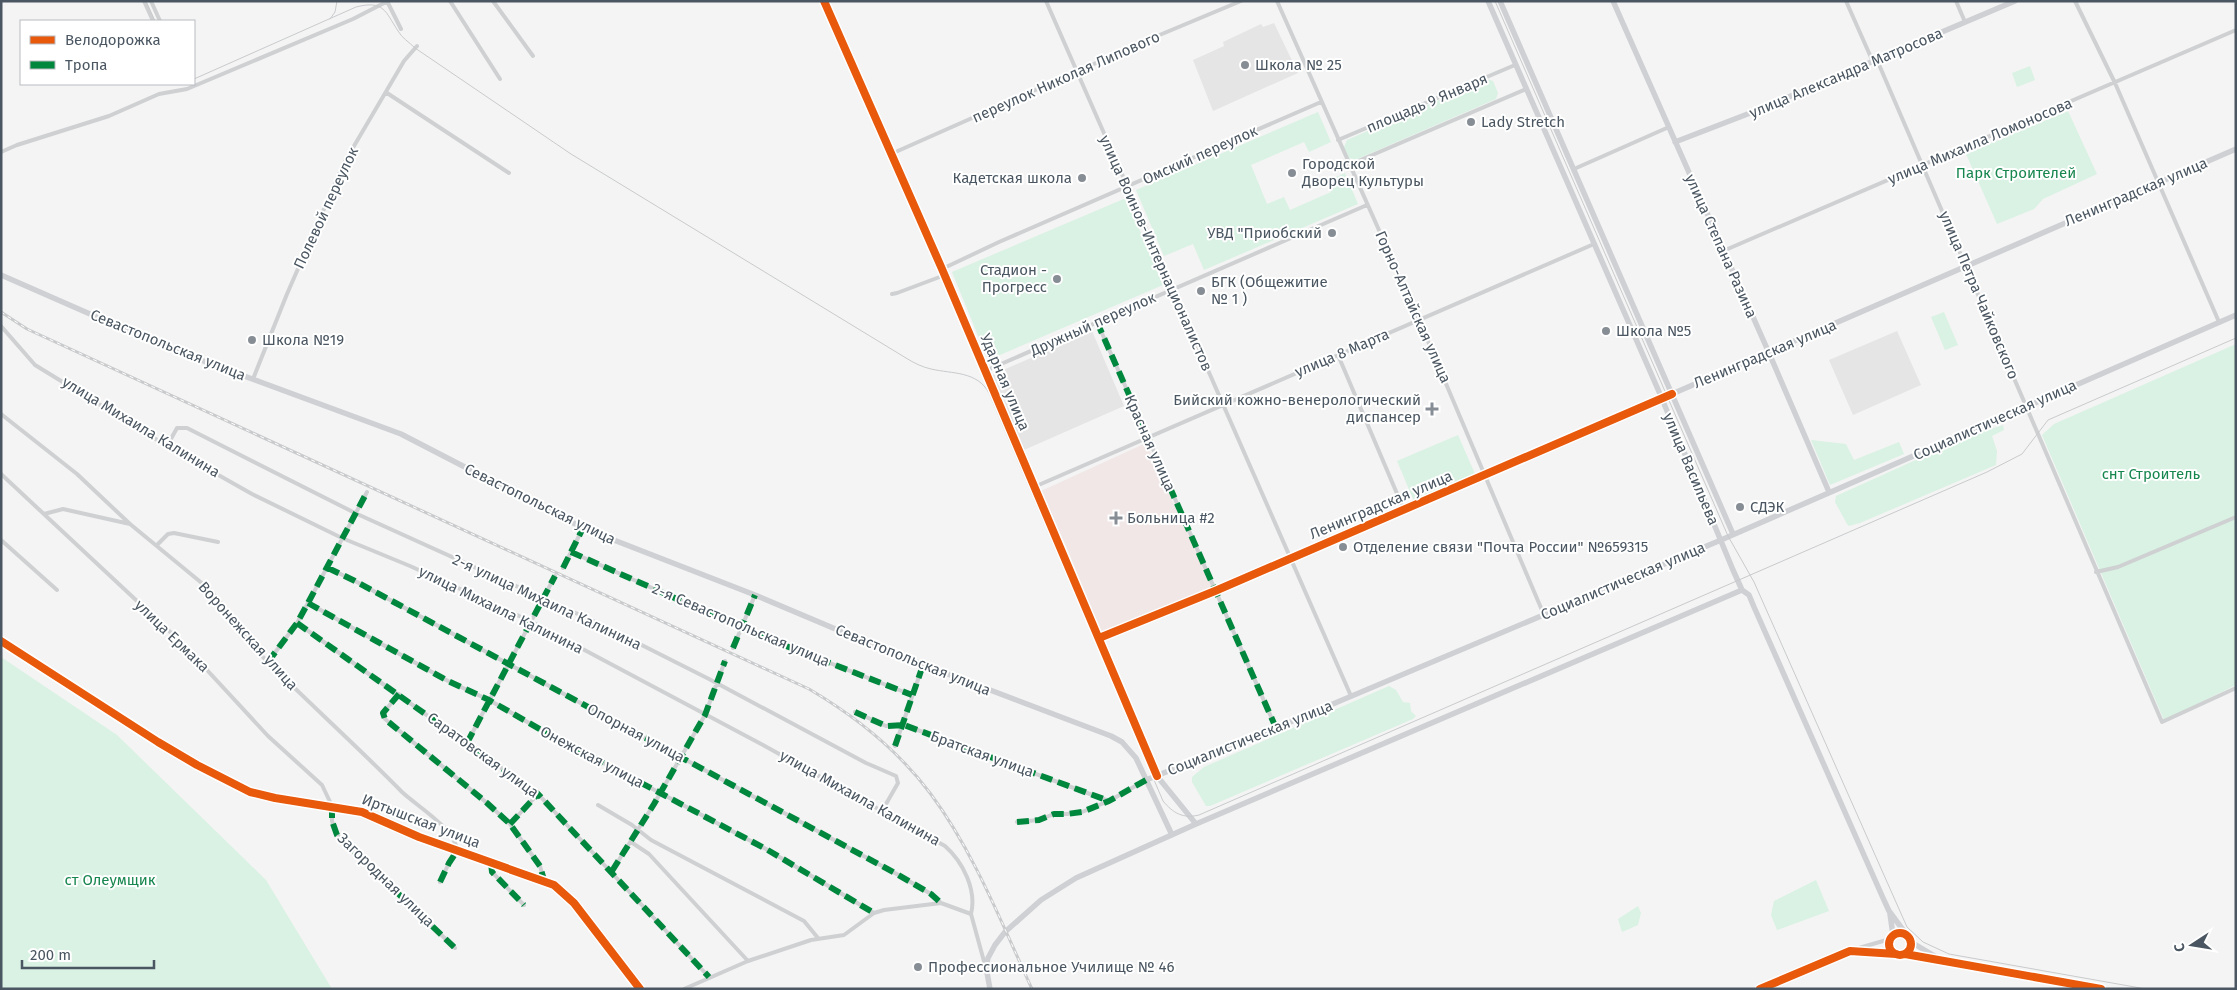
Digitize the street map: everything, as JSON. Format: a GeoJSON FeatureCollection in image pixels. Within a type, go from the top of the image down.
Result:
{"type":"FeatureCollection","features":[{"type":"Feature","properties":{"kind":"street"},"geometry":{"type":"LineString","coordinates":[[144,1],[153,20]]}},
{"type":"Feature","properties":{"kind":"street"},"geometry":{"type":"LineString","coordinates":[[151,1],[160,20]]}},
{"type":"Feature","properties":{"kind":"street"},"geometry":{"type":"LineString","coordinates":[[1,152],[16,145],[108,116],[159,94],[187,89],[353,19],[388,1],[401,29]]}},
{"type":"Feature","properties":{"kind":"street"},"geometry":{"type":"LineString","coordinates":[[450,1],[500,79]]}},
{"type":"Feature","properties":{"kind":"street"},"geometry":{"type":"LineString","coordinates":[[493,1],[533,56]]}},
{"type":"Feature","properties":{"kind":"street","name":"Ударная улица"},"geometry":{"type":"LineString","coordinates":[[824,1],[890,154],[944,272],[1157,776],[1196,824]]}},
{"type":"Feature","properties":{"kind":"street","name":"улица Воинов-Интернационалистов"},"geometry":{"type":"LineString","coordinates":[[1046,1],[1171,290],[1351,696]]}},
{"type":"Feature","properties":{"kind":"street","name":"переулок Николая Липового"},"geometry":{"type":"LineString","coordinates":[[890,154],[1242,1]]}},
{"type":"Feature","properties":{"kind":"street","name":"Горно-Алтайская улица"},"geometry":{"type":"LineString","coordinates":[[1277,1],[1419,320],[1544,615]]}},
{"type":"Feature","properties":{"kind":"street","name":"улица Васильева"},"geometry":{"type":"LineString","coordinates":[[1488,1],[1662,399],[1742,590],[1749,595],[1890,912]]}},
{"type":"Feature","properties":{"kind":"street"},"geometry":{"type":"LineString","coordinates":[[1500,1],[1733,534]]}},
{"type":"Feature","properties":{"kind":"street","name":"улица Степана Разина"},"geometry":{"type":"LineString","coordinates":[[1613,1],[1829,492]]}},
{"type":"Feature","properties":{"kind":"street","name":"улица Петра Чайковского"},"geometry":{"type":"LineString","coordinates":[[1846,1],[1923,166],[2027,406],[2096,572],[2163,723],[2236,688]]}},
{"type":"Feature","properties":{"kind":"street"},"geometry":{"type":"LineString","coordinates":[[1956,1],[1965,23]]}},
{"type":"Feature","properties":{"kind":"street","name":"улица Александра Матросова"},"geometry":{"type":"LineString","coordinates":[[1675,142],[1758,110],[2015,1]]}},
{"type":"Feature","properties":{"kind":"street"},"geometry":{"type":"LineString","coordinates":[[2075,1],[2115,83],[2219,322]]}},
{"type":"Feature","properties":{"kind":"street","name":"улица Михаила Ломоносова"},"geometry":{"type":"LineString","coordinates":[[1723,251],[2236,30]]}},
{"type":"Feature","properties":{"kind":"street","name":"Полевой переулок"},"geometry":{"type":"LineString","coordinates":[[253,379],[287,294],[344,164],[404,61],[417,46]]}},
{"type":"Feature","properties":{"kind":"street","name":"площадь 9 Января"},"geometry":{"type":"LineString","coordinates":[[1338,140],[1515,65]]}},
{"type":"Feature","properties":{"kind":"street"},"geometry":{"type":"LineString","coordinates":[[185,85],[187,89]]}},
{"type":"Feature","properties":{"kind":"street","name":"площадь 9 Января"},"geometry":{"type":"LineString","coordinates":[[1349,165],[1526,89]]}},
{"type":"Feature","properties":{"kind":"street"},"geometry":{"type":"LineString","coordinates":[[387,92],[509,173]]}},
{"type":"Feature","properties":{"kind":"street","name":"Омский переулок"},"geometry":{"type":"LineString","coordinates":[[892,294],[897,294],[944,272],[999,242],[1127,188],[1321,102]]}},
{"type":"Feature","properties":{"kind":"street"},"geometry":{"type":"LineString","coordinates":[[1574,169],[1669,127]]}},
{"type":"Feature","properties":{"kind":"street","name":"Ленинградская улица"},"geometry":{"type":"LineString","coordinates":[[1099,638],[1215,591],[1486,475],[2236,149]]}},
{"type":"Feature","properties":{"kind":"street","name":"Дружный переулок"},"geometry":{"type":"LineString","coordinates":[[985,371],[1367,205]]}},
{"type":"Feature","properties":{"kind":"street"},"geometry":{"type":"LineString","coordinates":[[1594,244],[1604,239]]}},
{"type":"Feature","properties":{"kind":"street","name":"улица 8 Марта"},"geometry":{"type":"LineString","coordinates":[[1034,487],[1594,244]]}},
{"type":"Feature","properties":{"kind":"street","name":"Севастопольская улица"},"geometry":{"type":"LineString","coordinates":[[1,275],[163,346],[401,434],[583,528],[923,665],[1112,736],[1130,749],[1140,766],[1172,835]]}},
{"type":"Feature","properties":{"kind":"street","name":"Социалистическая улица"},"geometry":{"type":"LineString","coordinates":[[1146,780],[1276,728],[1721,540],[2236,315]]}},
{"type":"Feature","properties":{"kind":"street","name":"Красная улица"},"geometry":{"type":"LineString","coordinates":[[1097,322],[1276,728]]}},
{"type":"Feature","properties":{"kind":"street","name":"улица Михаила Калинина"},"geometry":{"type":"LineString","coordinates":[[1,326],[35,365],[168,446],[252,494],[342,538],[410,566],[530,621],[882,811],[949,850],[963,870],[971,887],[973,901],[971,914]]}},
{"type":"Feature","properties":{"kind":"street"},"geometry":{"type":"LineString","coordinates":[[1338,355],[1404,510]]}},
{"type":"Feature","properties":{"kind":"street","name":"Воронежская улица"},"geometry":{"type":"LineString","coordinates":[[1,414],[82,478],[130,524],[217,597],[246,638],[310,705],[356,746],[412,802],[448,831],[455,841],[457,852]]}},
{"type":"Feature","properties":{"kind":"street","name":"2-я улица Михаила Калинина"},"geometry":{"type":"LineString","coordinates":[[168,446],[177,428],[187,428],[355,513],[544,598],[717,683],[866,763],[896,776],[898,782],[882,811]]}},
{"type":"Feature","properties":{"kind":"street","name":"улица Ермака"},"geometry":{"type":"LineString","coordinates":[[1,474],[194,655],[268,736],[322,785],[332,806]]}},
{"type":"Feature","properties":{"kind":"street"},"geometry":{"type":"LineString","coordinates":[[268,662],[297,623],[367,492]]}},
{"type":"Feature","properties":{"kind":"street"},"geometry":{"type":"LineString","coordinates":[[44,514],[62,509],[130,524]]}},
{"type":"Feature","properties":{"kind":"street"},"geometry":{"type":"LineString","coordinates":[[2096,572],[2118,567],[2236,517]]}},
{"type":"Feature","properties":{"kind":"street"},"geometry":{"type":"LineString","coordinates":[[563,568],[583,528]]}},
{"type":"Feature","properties":{"kind":"street"},"geometry":{"type":"LineString","coordinates":[[157,545],[166,536],[174,533],[218,542]]}},
{"type":"Feature","properties":{"kind":"street"},"geometry":{"type":"LineString","coordinates":[[1,540],[57,590]]}},
{"type":"Feature","properties":{"kind":"street","name":"2-я Севастопольская улица"},"geometry":{"type":"LineString","coordinates":[[571,552],[742,627],[912,695]]}},
{"type":"Feature","properties":{"kind":"street","name":"Опорная улица"},"geometry":{"type":"LineString","coordinates":[[328,568],[896,873],[931,894],[941,903]]}},
{"type":"Feature","properties":{"kind":"street"},"geometry":{"type":"LineString","coordinates":[[467,743],[555,576]]}},
{"type":"Feature","properties":{"kind":"street"},"geometry":{"type":"LineString","coordinates":[[986,967],[991,952],[1006,932],[1041,900],[1076,878],[1196,824],[1742,590]]}},
{"type":"Feature","properties":{"kind":"street"},"geometry":{"type":"LineString","coordinates":[[733,648],[755,596]]}},
{"type":"Feature","properties":{"kind":"street","name":"Онежская улица"},"geometry":{"type":"LineString","coordinates":[[308,603],[448,681],[489,700],[766,850],[874,913]]}},
{"type":"Feature","properties":{"kind":"street","name":"Саратовская улица"},"geometry":{"type":"LineString","coordinates":[[297,623],[538,794],[709,977]]}},
{"type":"Feature","properties":{"kind":"street","name":"Иртышская улица"},"geometry":{"type":"LineString","coordinates":[[1,641],[158,742],[226,780],[262,796],[362,812],[419,838],[544,880],[557,887],[574,903],[640,989]]}},
{"type":"Feature","properties":{"kind":"street"},"geometry":{"type":"LineString","coordinates":[[612,872],[660,794],[705,715],[725,660]]}},
{"type":"Feature","properties":{"kind":"street"},"geometry":{"type":"LineString","coordinates":[[895,746],[904,725],[923,665]]}},
{"type":"Feature","properties":{"kind":"street"},"geometry":{"type":"LineString","coordinates":[[399,694],[383,713],[385,720],[510,824],[540,866],[544,880]]}},
{"type":"Feature","properties":{"kind":"street","name":"Братская улица"},"geometry":{"type":"LineString","coordinates":[[855,712],[886,726],[904,725],[1109,801]]}},
{"type":"Feature","properties":{"kind":"street"},"geometry":{"type":"LineString","coordinates":[[1017,822],[1039,820],[1054,814],[1078,813],[1109,801],[1146,780]]}},
{"type":"Feature","properties":{"kind":"street"},"geometry":{"type":"LineString","coordinates":[[510,824],[538,794]]}},
{"type":"Feature","properties":{"kind":"street"},"geometry":{"type":"LineString","coordinates":[[598,805],[658,843],[804,921],[818,938]]}},
{"type":"Feature","properties":{"kind":"street","name":"Загородная улица"},"geometry":{"type":"LineString","coordinates":[[332,806],[332,822],[337,835],[456,948]]}},
{"type":"Feature","properties":{"kind":"street"},"geometry":{"type":"LineString","coordinates":[[631,842],[649,854],[748,961]]}},
{"type":"Feature","properties":{"kind":"street"},"geometry":{"type":"LineString","coordinates":[[440,882],[457,852]]}},
{"type":"Feature","properties":{"kind":"street"},"geometry":{"type":"LineString","coordinates":[[491,863],[492,872],[524,905]]}},
{"type":"Feature","properties":{"kind":"street"},"geometry":{"type":"LineString","coordinates":[[684,989],[748,961],[818,938],[844,935],[874,913],[916,905],[941,903],[971,914],[986,967],[990,989]]}},
{"type":"Feature","properties":{"kind":"street"},"geometry":{"type":"LineString","coordinates":[[1890,912],[1911,942],[1939,959]]}},
{"type":"Feature","properties":{"kind":"street"},"geometry":{"type":"LineString","coordinates":[[1890,912],[1892,937],[1889,946],[1896,954]]}},
{"type":"Feature","properties":{"kind":"street"},"geometry":{"type":"LineString","coordinates":[[1906,934],[1900,933],[1850,951],[1905,954],[1939,959],[2101,989]]}},
{"type":"Feature","properties":{"kind":"street"},"geometry":{"type":"LineString","coordinates":[[1905,954],[1910,949],[1911,942]]}},
{"type":"Feature","properties":{"kind":"shaded area","name":"Школа № 25"},"geometry":{"type":"Polygon","coordinates":[[[1274,23],[1298,73],[1213,111],[1193,60],[1224,46],[1223,42],[1261,24],[1263,27],[1274,23]]]}},
{"type":"Feature","properties":{"kind":"shaded area"},"geometry":{"type":"Polygon","coordinates":[[[1092,331],[1124,406],[1024,450],[992,375],[1092,331]]]}},
{"type":"Feature","properties":{"kind":"shaded area"},"geometry":{"type":"Polygon","coordinates":[[[1897,331],[1921,385],[1853,415],[1829,360],[1897,331]]]}},
{"type":"Feature","properties":{"kind":"shaded area","name":"Больница #2"},"geometry":{"type":"Polygon","coordinates":[[[1146,443],[1213,590],[1101,634],[1067,548],[1041,491],[1146,443]]]}},
{"type":"Feature","properties":{"kind":"green space"},"geometry":{"type":"Polygon","coordinates":[[[2030,66],[2035,80],[2017,87],[2012,73],[2030,66]]]}},
{"type":"Feature","properties":{"kind":"green space"},"geometry":{"type":"Polygon","coordinates":[[[1487,79],[1493,81],[1498,93],[1496,99],[1355,160],[1349,158],[1344,147],[1347,140],[1487,79]]]}},
{"type":"Feature","properties":{"kind":"green space","name":"Парк Строителей"},"geometry":{"type":"Polygon","coordinates":[[[2068,111],[2097,174],[2043,199],[2034,209],[1997,224],[1966,154],[2068,111]]]}},
{"type":"Feature","properties":{"kind":"green space"},"geometry":{"type":"Polygon","coordinates":[[[1318,112],[1331,142],[1309,152],[1304,142],[1251,165],[1267,204],[1284,197],[1290,210],[1331,192],[1327,181],[1345,173],[1358,204],[1204,270],[1193,244],[1164,256],[1136,190],[1318,112]]]}},
{"type":"Feature","properties":{"kind":"green space","name":"Стадион - Прогресс"},"geometry":{"type":"Polygon","coordinates":[[[1126,198],[1163,285],[988,360],[952,272],[1126,198]]]}},
{"type":"Feature","properties":{"kind":"green space"},"geometry":{"type":"Polygon","coordinates":[[[1944,312],[1958,345],[1945,350],[1931,317],[1944,312]]]}},
{"type":"Feature","properties":{"kind":"green space","name":"снт Строитель"},"geometry":{"type":"Polygon","coordinates":[[[2236,344],[2236,685],[2164,720],[2042,435],[2054,424],[2236,344]]]}},
{"type":"Feature","properties":{"kind":"green space"},"geometry":{"type":"Polygon","coordinates":[[[2003,425],[2004,430],[1992,436],[1997,451],[1996,465],[1849,526],[1835,502],[1836,496],[1991,426],[1994,428],[2003,425]]]}},
{"type":"Feature","properties":{"kind":"green space"},"geometry":{"type":"Polygon","coordinates":[[[1458,435],[1475,474],[1414,501],[1397,461],[1458,435]]]}},
{"type":"Feature","properties":{"kind":"green space"},"geometry":{"type":"Polygon","coordinates":[[[1811,440],[1846,444],[1854,460],[1899,442],[1904,454],[1830,485],[1811,440]]]}},
{"type":"Feature","properties":{"kind":"green space","name":"ст Олеумщик"},"geometry":{"type":"Polygon","coordinates":[[[1,657],[117,735],[266,880],[332,989],[1,989],[1,657]]]}},
{"type":"Feature","properties":{"kind":"green space"},"geometry":{"type":"Polygon","coordinates":[[[1389,686],[1396,690],[1403,702],[1410,703],[1411,711],[1416,716],[1413,719],[1210,806],[1206,806],[1192,782],[1192,777],[1204,767],[1389,686]]]}},
{"type":"Feature","properties":{"kind":"green space"},"geometry":{"type":"Polygon","coordinates":[[[1816,880],[1829,911],[1777,930],[1771,915],[1774,901],[1816,880]]]}},
{"type":"Feature","properties":{"kind":"green space"},"geometry":{"type":"Polygon","coordinates":[[[1638,906],[1641,913],[1638,925],[1622,932],[1618,919],[1638,906]]]}},
{"type":"Feature","properties":{"kind":"tram line"},"geometry":{"type":"LineString","coordinates":[[146,1],[155,20]]}},
{"type":"Feature","properties":{"kind":"tram line"},"geometry":{"type":"LineString","coordinates":[[330,19],[335,12],[337,1]]}},
{"type":"Feature","properties":{"kind":"tram line"},"geometry":{"type":"LineString","coordinates":[[1495,1],[1728,536],[1754,582],[1907,927],[1923,942],[1949,954],[2146,989]]}},
{"type":"Feature","properties":{"kind":"tram line"},"geometry":{"type":"LineString","coordinates":[[195,79],[356,7],[365,5],[378,6],[383,9],[402,36],[415,48],[571,154],[912,362],[928,368],[971,377],[978,381],[989,393],[1163,801],[1175,812],[1188,816],[1199,815],[1987,472],[2022,454],[2048,420],[2236,338]]}},
{"type":"Feature","properties":{"kind":"railway"},"geometry":{"type":"LineString","coordinates":[[1,312],[27,329],[809,689],[843,710],[904,762],[946,816],[973,863],[998,913],[1032,989]]}},
{"type":"Feature","properties":{"kind":"marked path"},"geometry":{"type":"LineString","coordinates":[[1097,322],[1276,728]]}},
{"type":"Feature","properties":{"kind":"marked path"},"geometry":{"type":"LineString","coordinates":[[268,662],[297,623],[367,492]]}},
{"type":"Feature","properties":{"kind":"marked path"},"geometry":{"type":"LineString","coordinates":[[563,568],[583,528]]}},
{"type":"Feature","properties":{"kind":"marked path"},"geometry":{"type":"LineString","coordinates":[[571,552],[758,635],[912,695]]}},
{"type":"Feature","properties":{"kind":"marked path"},"geometry":{"type":"LineString","coordinates":[[328,568],[895,873],[931,894],[941,903]]}},
{"type":"Feature","properties":{"kind":"marked path"},"geometry":{"type":"LineString","coordinates":[[467,743],[555,576]]}},
{"type":"Feature","properties":{"kind":"marked path"},"geometry":{"type":"LineString","coordinates":[[733,648],[755,595]]}},
{"type":"Feature","properties":{"kind":"marked path"},"geometry":{"type":"LineString","coordinates":[[308,603],[448,681],[489,700],[543,731],[766,849],[874,913]]}},
{"type":"Feature","properties":{"kind":"marked path"},"geometry":{"type":"LineString","coordinates":[[297,623],[538,794],[709,977]]}},
{"type":"Feature","properties":{"kind":"marked path"},"geometry":{"type":"LineString","coordinates":[[612,871],[654,804],[705,715],[725,661]]}},
{"type":"Feature","properties":{"kind":"marked path"},"geometry":{"type":"LineString","coordinates":[[895,746],[923,665]]}},
{"type":"Feature","properties":{"kind":"marked path"},"geometry":{"type":"LineString","coordinates":[[399,694],[383,713],[385,719],[510,824],[540,866],[544,880]]}},
{"type":"Feature","properties":{"kind":"marked path"},"geometry":{"type":"LineString","coordinates":[[855,712],[886,726],[904,725],[1109,801]]}},
{"type":"Feature","properties":{"kind":"marked path"},"geometry":{"type":"LineString","coordinates":[[1017,822],[1039,820],[1054,814],[1082,812],[1109,801],[1146,780]]}},
{"type":"Feature","properties":{"kind":"marked path"},"geometry":{"type":"LineString","coordinates":[[510,824],[538,794]]}},
{"type":"Feature","properties":{"kind":"marked path"},"geometry":{"type":"LineString","coordinates":[[332,806],[332,821],[337,835],[455,948]]}},
{"type":"Feature","properties":{"kind":"marked path"},"geometry":{"type":"LineString","coordinates":[[440,882],[457,851]]}},
{"type":"Feature","properties":{"kind":"marked path"},"geometry":{"type":"LineString","coordinates":[[491,863],[492,872],[524,905]]}},
{"type":"Feature","properties":{"kind":"cycle path"},"geometry":{"type":"LineString","coordinates":[[824,1],[942,269],[1157,776]]}},
{"type":"Feature","properties":{"kind":"cycle path"},"geometry":{"type":"LineString","coordinates":[[1099,638],[1215,591],[1672,394]]}},
{"type":"Feature","properties":{"kind":"cycle path"},"geometry":{"type":"LineString","coordinates":[[1,641],[158,742],[197,765],[250,792],[275,798],[362,812],[419,837],[554,885],[574,903],[640,989]]}},
{"type":"Feature","properties":{"kind":"cycle path"},"geometry":{"type":"LineString","coordinates":[[1900,933],[1908,936],[1911,944],[1908,952],[1900,955],[1892,952],[1889,944],[1892,936],[1900,933]]}},
{"type":"Feature","properties":{"kind":"cycle path"},"geometry":{"type":"LineString","coordinates":[[1760,989],[1850,951],[1896,954]]}},
{"type":"Feature","properties":{"kind":"cycle path"},"geometry":{"type":"LineString","coordinates":[[1905,954],[2101,989]]}},
{"type":"Feature","properties":{"kind":"place","name":"Школа № 25"},"geometry":{"type":"Point","coordinates":[1245,65]}},
{"type":"Feature","properties":{"kind":"place","name":"Lady Stretch"},"geometry":{"type":"Point","coordinates":[1471,122]}},
{"type":"Feature","properties":{"kind":"place","name":"Городской Дворец Культуры"},"geometry":{"type":"Point","coordinates":[1292,173]}},
{"type":"Feature","properties":{"kind":"place","name":"Кадетская школа"},"geometry":{"type":"Point","coordinates":[1082,178]}},
{"type":"Feature","properties":{"kind":"place","name":"УВД \"Приобский"},"geometry":{"type":"Point","coordinates":[1332,233]}},
{"type":"Feature","properties":{"kind":"place","name":"Стадион - Прогресс"},"geometry":{"type":"Point","coordinates":[1057,279]}},
{"type":"Feature","properties":{"kind":"place","name":"БГК (Общежитие № 1 )"},"geometry":{"type":"Point","coordinates":[1201,291]}},
{"type":"Feature","properties":{"kind":"place","name":"Школа №5"},"geometry":{"type":"Point","coordinates":[1606,331]}},
{"type":"Feature","properties":{"kind":"place","name":"Школа №19"},"geometry":{"type":"Point","coordinates":[252,340]}},
{"type":"Feature","properties":{"kind":"place","name":"Бийский кожно-венерологический диспансер"},"geometry":{"type":"Point","coordinates":[1432,409]}},
{"type":"Feature","properties":{"kind":"place","name":"СДЭК"},"geometry":{"type":"Point","coordinates":[1740,507]}},
{"type":"Feature","properties":{"kind":"place","name":"Больница #2"},"geometry":{"type":"Point","coordinates":[1116,518]}},
{"type":"Feature","properties":{"kind":"place","name":"Отделение связи \"Почта России\" №659315"},"geometry":{"type":"Point","coordinates":[1343,547]}},
{"type":"Feature","properties":{"kind":"place","name":"Профессиональное Училище № 46"},"geometry":{"type":"Point","coordinates":[918,967]}}]}
